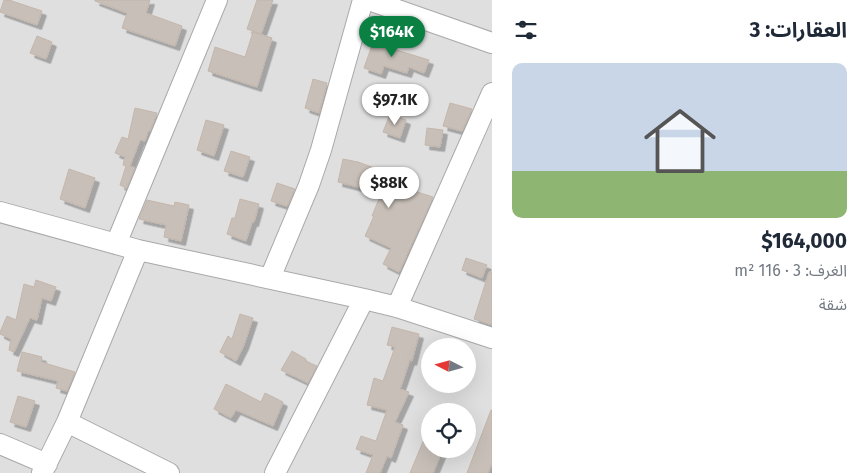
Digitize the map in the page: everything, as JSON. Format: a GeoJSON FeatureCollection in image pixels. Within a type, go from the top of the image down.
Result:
{"type":"FeatureCollection","features":[{"type":"Feature","properties":{"kind":"street"},"geometry":{"type":"LineString","coordinates":[[116,244],[217,0]]}},
{"type":"Feature","properties":{"kind":"street"},"geometry":{"type":"LineString","coordinates":[[270,278],[321,150],[363,0]]}},
{"type":"Feature","properties":{"kind":"street"},"geometry":{"type":"LineString","coordinates":[[369,0],[492,43]]}},
{"type":"Feature","properties":{"kind":"street"},"geometry":{"type":"LineString","coordinates":[[397,307],[492,93]]}},
{"type":"Feature","properties":{"kind":"street"},"geometry":{"type":"LineString","coordinates":[[1,215],[138,250],[397,307],[492,338]]}},
{"type":"Feature","properties":{"kind":"street"},"geometry":{"type":"LineString","coordinates":[[0,444],[44,468],[66,422],[138,250]]}},
{"type":"Feature","properties":{"kind":"street"},"geometry":{"type":"LineString","coordinates":[[275,473],[364,299]]}},
{"type":"Feature","properties":{"kind":"street"},"geometry":{"type":"LineString","coordinates":[[66,422],[169,473]]}},
{"type":"Feature","properties":{"kind":"shaded area"},"geometry":{"type":"Polygon","coordinates":[[[0,0],[492,0],[492,473],[0,473],[0,0]]]}},
{"type":"Feature","properties":{"kind":"building"},"geometry":{"type":"Polygon","coordinates":[[[4,0],[42,11],[37,25],[0,12],[4,0]]]}},
{"type":"Feature","properties":{"kind":"building"},"geometry":{"type":"Polygon","coordinates":[[[95,0],[150,0],[146,13],[182,26],[175,46],[122,28],[127,13],[95,0]]]}},
{"type":"Feature","properties":{"kind":"building"},"geometry":{"type":"Polygon","coordinates":[[[257,0],[273,0],[261,34],[247,29],[257,0]]]}},
{"type":"Feature","properties":{"kind":"building"},"geometry":{"type":"Polygon","coordinates":[[[253,32],[272,38],[257,87],[208,71],[215,47],[245,57],[253,32]]]}},
{"type":"Feature","properties":{"kind":"building"},"geometry":{"type":"Polygon","coordinates":[[[376,34],[393,41],[390,48],[429,60],[424,73],[409,67],[407,73],[384,66],[381,74],[364,68],[376,34]]]}},
{"type":"Feature","properties":{"kind":"building"},"geometry":{"type":"Polygon","coordinates":[[[37,36],[52,42],[46,59],[30,53],[37,36]]]}},
{"type":"Feature","properties":{"kind":"building"},"geometry":{"type":"Polygon","coordinates":[[[313,79],[327,83],[319,113],[305,108],[313,79]]]}},
{"type":"Feature","properties":{"kind":"building"},"geometry":{"type":"Polygon","coordinates":[[[450,103],[472,109],[462,131],[443,126],[450,103]]]}},
{"type":"Feature","properties":{"kind":"building"},"geometry":{"type":"Polygon","coordinates":[[[135,108],[157,113],[145,141],[140,140],[130,166],[135,168],[126,189],[120,185],[126,166],[123,165],[125,157],[115,153],[122,137],[128,139],[135,108]]]}},
{"type":"Feature","properties":{"kind":"building"},"geometry":{"type":"Polygon","coordinates":[[[390,114],[406,120],[400,138],[383,132],[390,114]]]}},
{"type":"Feature","properties":{"kind":"building"},"geometry":{"type":"Polygon","coordinates":[[[206,120],[224,125],[214,156],[197,150],[206,120]]]}},
{"type":"Feature","properties":{"kind":"building"},"geometry":{"type":"Polygon","coordinates":[[[427,128],[443,130],[440,147],[425,145],[427,128]]]}},
{"type":"Feature","properties":{"kind":"building"},"geometry":{"type":"Polygon","coordinates":[[[231,151],[250,157],[243,177],[224,171],[231,151]]]}},
{"type":"Feature","properties":{"kind":"building"},"geometry":{"type":"Polygon","coordinates":[[[343,159],[358,162],[397,176],[396,181],[409,186],[408,189],[433,197],[399,272],[383,264],[391,248],[365,236],[381,194],[338,182],[343,159]]]}},
{"type":"Feature","properties":{"kind":"building"},"geometry":{"type":"Polygon","coordinates":[[[69,169],[95,178],[85,208],[60,199],[69,169]]]}},
{"type":"Feature","properties":{"kind":"building"},"geometry":{"type":"Polygon","coordinates":[[[277,183],[295,189],[287,206],[271,201],[277,183]]]}},
{"type":"Feature","properties":{"kind":"building"},"geometry":{"type":"Polygon","coordinates":[[[240,199],[259,204],[246,241],[227,234],[232,218],[235,218],[240,199]]]}},
{"type":"Feature","properties":{"kind":"building"},"geometry":{"type":"Polygon","coordinates":[[[147,200],[174,206],[175,202],[189,205],[181,241],[164,237],[166,225],[139,219],[147,200]]]}},
{"type":"Feature","properties":{"kind":"building"},"geometry":{"type":"Polygon","coordinates":[[[466,258],[487,265],[482,278],[462,270],[466,258]]]}},
{"type":"Feature","properties":{"kind":"building"},"geometry":{"type":"Polygon","coordinates":[[[489,272],[492,272],[492,325],[474,319],[489,272]]]}},
{"type":"Feature","properties":{"kind":"building"},"geometry":{"type":"Polygon","coordinates":[[[36,280],[56,287],[51,301],[42,298],[37,320],[30,318],[14,352],[9,350],[11,339],[0,334],[0,332],[7,316],[16,320],[24,284],[34,287],[36,280]]]}},
{"type":"Feature","properties":{"kind":"building"},"geometry":{"type":"Polygon","coordinates":[[[240,314],[253,318],[244,345],[236,361],[220,352],[228,336],[232,339],[240,314]]]}},
{"type":"Feature","properties":{"kind":"building"},"geometry":{"type":"Polygon","coordinates":[[[392,327],[419,334],[412,361],[410,360],[400,389],[409,392],[395,422],[403,425],[391,458],[387,456],[380,473],[366,473],[373,455],[356,449],[361,436],[376,441],[387,410],[367,405],[374,378],[383,381],[395,347],[387,345],[392,327]]]}},
{"type":"Feature","properties":{"kind":"building"},"geometry":{"type":"Polygon","coordinates":[[[292,351],[306,359],[305,361],[317,366],[308,383],[281,370],[292,351]]]}},
{"type":"Feature","properties":{"kind":"building"},"geometry":{"type":"Polygon","coordinates":[[[22,352],[42,357],[41,362],[75,372],[67,391],[56,388],[58,381],[17,371],[22,352]]]}},
{"type":"Feature","properties":{"kind":"building"},"geometry":{"type":"Polygon","coordinates":[[[226,384],[261,402],[265,393],[283,402],[273,426],[236,410],[231,418],[214,409],[226,384]]]}},
{"type":"Feature","properties":{"kind":"building"},"geometry":{"type":"Polygon","coordinates":[[[18,396],[35,401],[26,427],[10,422],[18,396]]]}},
{"type":"Feature","properties":{"kind":"building"},"geometry":{"type":"Polygon","coordinates":[[[492,410],[492,463],[488,473],[467,473],[473,458],[476,458],[476,449],[492,410]]]}},
{"type":"Feature","properties":{"kind":"building"},"geometry":{"type":"Polygon","coordinates":[[[421,447],[421,458],[439,458],[433,473],[410,473],[421,447]]]}}]}
